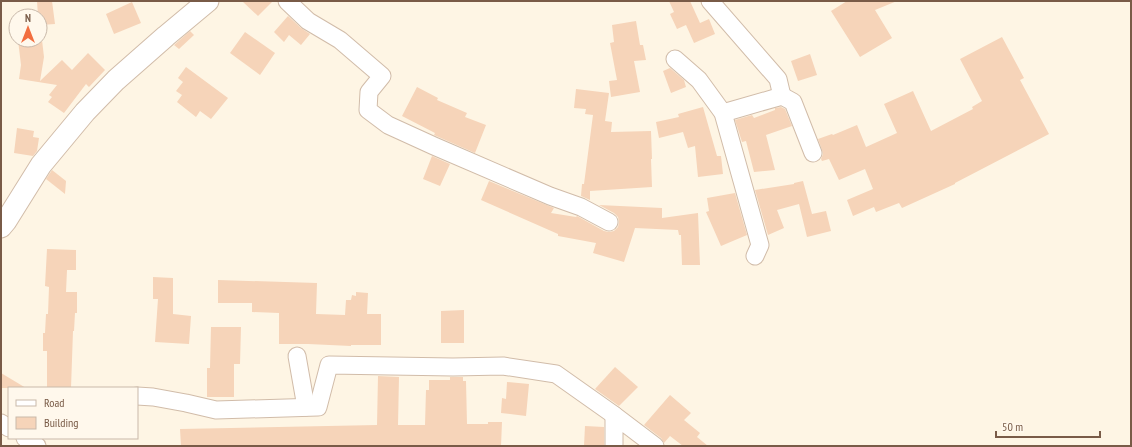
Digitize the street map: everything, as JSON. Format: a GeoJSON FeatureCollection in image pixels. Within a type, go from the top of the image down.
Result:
{"type":"FeatureCollection","features":[{"type":"Feature","properties":{"kind":"street"},"geometry":{"type":"LineString","coordinates":[[1,227],[41,165],[85,112],[122,75],[208,1]]}},
{"type":"Feature","properties":{"kind":"street"},"geometry":{"type":"LineString","coordinates":[[287,1],[308,21],[340,40],[382,76],[369,92],[368,110],[388,125],[550,196],[581,207],[609,222]]}},
{"type":"Feature","properties":{"kind":"street"},"geometry":{"type":"LineString","coordinates":[[710,1],[778,79],[782,96]]}},
{"type":"Feature","properties":{"kind":"street"},"geometry":{"type":"LineString","coordinates":[[675,59],[699,80],[723,113],[760,246],[755,256]]}},
{"type":"Feature","properties":{"kind":"street"},"geometry":{"type":"LineString","coordinates":[[723,113],[782,96],[793,102],[813,153]]}},
{"type":"Feature","properties":{"kind":"street"},"geometry":{"type":"LineString","coordinates":[[297,356],[306,407]]}},
{"type":"Feature","properties":{"kind":"street"},"geometry":{"type":"LineString","coordinates":[[138,396],[153,397],[216,410],[318,407],[330,366],[503,366],[556,374],[655,446]]}},
{"type":"Feature","properties":{"kind":"street"},"geometry":{"type":"LineString","coordinates":[[614,415],[614,446]]}},
{"type":"Feature","properties":{"kind":"street"},"geometry":{"type":"LineString","coordinates":[[26,439],[37,446]]}},
{"type":"Feature","properties":{"kind":"building"},"geometry":{"type":"Polygon","coordinates":[[[37,1],[52,1],[55,24],[48,24],[48,8],[37,8],[37,1]]]}},
{"type":"Feature","properties":{"kind":"building"},"geometry":{"type":"Polygon","coordinates":[[[242,1],[273,1],[258,16],[242,1]]]}},
{"type":"Feature","properties":{"kind":"building"},"geometry":{"type":"Polygon","coordinates":[[[669,1],[690,1],[700,23],[709,19],[715,34],[694,43],[686,25],[677,29],[670,14],[674,12],[669,1]]]}},
{"type":"Feature","properties":{"kind":"building"},"geometry":{"type":"Polygon","coordinates":[[[847,1],[897,1],[875,10],[892,38],[860,57],[831,11],[847,1]]]}},
{"type":"Feature","properties":{"kind":"building"},"geometry":{"type":"Polygon","coordinates":[[[132,2],[141,23],[114,34],[106,14],[132,2]]]}},
{"type":"Feature","properties":{"kind":"building"},"geometry":{"type":"Polygon","coordinates":[[[288,16],[310,34],[301,45],[289,35],[284,42],[274,32],[288,16]]]}},
{"type":"Feature","properties":{"kind":"building"},"geometry":{"type":"Polygon","coordinates":[[[636,21],[640,45],[643,45],[646,60],[634,61],[640,92],[611,97],[609,81],[617,80],[610,43],[614,42],[612,25],[636,21]]]}},
{"type":"Feature","properties":{"kind":"building"},"geometry":{"type":"Polygon","coordinates":[[[190,31],[194,35],[179,49],[174,45],[190,31]]]}},
{"type":"Feature","properties":{"kind":"building"},"geometry":{"type":"Polygon","coordinates":[[[245,32],[275,53],[260,75],[230,53],[245,32]]]}},
{"type":"Feature","properties":{"kind":"building"},"geometry":{"type":"Polygon","coordinates":[[[1002,37],[1024,78],[1020,80],[1049,134],[955,184],[902,208],[899,203],[876,212],[874,207],[853,216],[847,200],[873,189],[865,169],[839,180],[829,159],[822,161],[821,159],[823,154],[818,139],[832,134],[833,135],[857,125],[866,147],[897,133],[884,104],[913,91],[931,131],[973,109],[972,107],[982,101],[960,59],[1002,37]]]}},
{"type":"Feature","properties":{"kind":"building"},"geometry":{"type":"Polygon","coordinates":[[[19,48],[43,48],[44,57],[40,81],[62,60],[72,70],[88,53],[105,70],[89,87],[86,84],[64,113],[48,102],[52,97],[49,95],[57,85],[19,79],[21,65],[19,48]]]}},
{"type":"Feature","properties":{"kind":"building"},"geometry":{"type":"Polygon","coordinates":[[[810,54],[817,75],[798,81],[791,61],[810,54]]]}},
{"type":"Feature","properties":{"kind":"building"},"geometry":{"type":"Polygon","coordinates":[[[186,67],[228,98],[211,119],[200,111],[196,117],[177,102],[182,95],[176,91],[183,82],[178,78],[186,67]]]}},
{"type":"Feature","properties":{"kind":"building"},"geometry":{"type":"Polygon","coordinates":[[[670,68],[684,80],[686,87],[671,93],[663,71],[670,68]]]}},
{"type":"Feature","properties":{"kind":"building"},"geometry":{"type":"Polygon","coordinates":[[[417,87],[438,98],[437,100],[467,113],[465,117],[486,125],[475,153],[434,135],[435,133],[402,116],[417,87]]]}},
{"type":"Feature","properties":{"kind":"building"},"geometry":{"type":"Polygon","coordinates":[[[576,89],[609,93],[605,121],[612,122],[611,132],[651,131],[652,187],[590,191],[590,200],[581,196],[582,184],[584,184],[593,115],[585,114],[586,109],[574,108],[576,89]]]}},
{"type":"Feature","properties":{"kind":"building"},"geometry":{"type":"Polygon","coordinates":[[[703,107],[717,156],[721,156],[723,174],[698,177],[695,146],[688,148],[683,132],[659,138],[656,122],[679,117],[678,114],[703,107]]]}},
{"type":"Feature","properties":{"kind":"building"},"geometry":{"type":"Polygon","coordinates":[[[781,107],[785,109],[792,126],[766,135],[775,170],[754,172],[746,141],[742,142],[735,120],[752,115],[754,118],[775,110],[775,108],[781,107]]]}},
{"type":"Feature","properties":{"kind":"building"},"geometry":{"type":"Polygon","coordinates":[[[17,128],[34,131],[33,137],[39,138],[37,151],[33,156],[14,153],[17,128]]]}},
{"type":"Feature","properties":{"kind":"building"},"geometry":{"type":"Polygon","coordinates":[[[432,156],[450,164],[440,186],[423,179],[432,156]]]}},
{"type":"Feature","properties":{"kind":"building"},"geometry":{"type":"Polygon","coordinates":[[[52,170],[66,181],[65,194],[46,179],[52,170]]]}},
{"type":"Feature","properties":{"kind":"building"},"geometry":{"type":"Polygon","coordinates":[[[489,181],[554,208],[551,213],[577,216],[604,231],[609,232],[614,231],[618,227],[618,217],[614,213],[599,205],[662,208],[662,218],[698,213],[700,265],[682,265],[681,235],[679,235],[678,230],[635,228],[624,262],[593,253],[596,243],[558,236],[558,234],[481,200],[489,181]]]}},
{"type":"Feature","properties":{"kind":"building"},"geometry":{"type":"Polygon","coordinates":[[[803,181],[812,214],[826,211],[831,231],[807,237],[799,204],[777,210],[784,228],[768,235],[755,190],[794,184],[803,181]]]}},
{"type":"Feature","properties":{"kind":"building"},"geometry":{"type":"Polygon","coordinates":[[[735,193],[747,235],[721,246],[706,212],[709,211],[707,198],[735,193]]]}},
{"type":"Feature","properties":{"kind":"building"},"geometry":{"type":"Polygon","coordinates":[[[47,249],[76,250],[76,270],[67,270],[66,292],[77,292],[77,313],[75,313],[73,331],[71,387],[47,387],[47,351],[43,351],[43,333],[45,333],[46,314],[48,314],[49,287],[45,286],[47,249]]]}},
{"type":"Feature","properties":{"kind":"building"},"geometry":{"type":"Polygon","coordinates":[[[153,277],[173,278],[173,314],[191,316],[189,344],[155,342],[158,299],[153,299],[153,277]]]}},
{"type":"Feature","properties":{"kind":"building"},"geometry":{"type":"Polygon","coordinates":[[[218,280],[317,283],[316,314],[345,315],[346,300],[351,300],[352,295],[356,296],[356,292],[368,293],[367,314],[381,314],[381,345],[351,346],[279,344],[279,313],[252,312],[252,303],[218,303],[218,280]]]}},
{"type":"Feature","properties":{"kind":"building"},"geometry":{"type":"Polygon","coordinates":[[[464,310],[464,343],[441,343],[441,311],[464,310]]]}},
{"type":"Feature","properties":{"kind":"building"},"geometry":{"type":"Polygon","coordinates":[[[211,327],[241,327],[240,364],[234,364],[234,397],[207,397],[207,368],[210,368],[211,327]]]}},
{"type":"Feature","properties":{"kind":"building"},"geometry":{"type":"Polygon","coordinates":[[[615,367],[638,387],[619,406],[595,389],[615,367]]]}},
{"type":"Feature","properties":{"kind":"building"},"geometry":{"type":"Polygon","coordinates":[[[1,373],[24,387],[8,387],[1,388],[1,373]]]}},
{"type":"Feature","properties":{"kind":"building"},"geometry":{"type":"Polygon","coordinates":[[[378,376],[399,377],[398,425],[425,425],[426,390],[429,390],[429,380],[450,380],[450,377],[463,377],[463,381],[466,381],[467,424],[502,422],[501,446],[181,446],[180,429],[377,425],[378,376]]]}},
{"type":"Feature","properties":{"kind":"building"},"geometry":{"type":"Polygon","coordinates":[[[507,382],[529,384],[526,416],[501,413],[502,398],[506,399],[507,382]]]}},
{"type":"Feature","properties":{"kind":"building"},"geometry":{"type":"Polygon","coordinates":[[[670,395],[691,413],[684,420],[700,433],[697,437],[708,446],[683,446],[670,436],[664,443],[661,438],[644,425],[670,395]]]}},
{"type":"Feature","properties":{"kind":"building"},"geometry":{"type":"Polygon","coordinates":[[[585,426],[604,427],[604,446],[584,446],[585,426]]]}}]}
